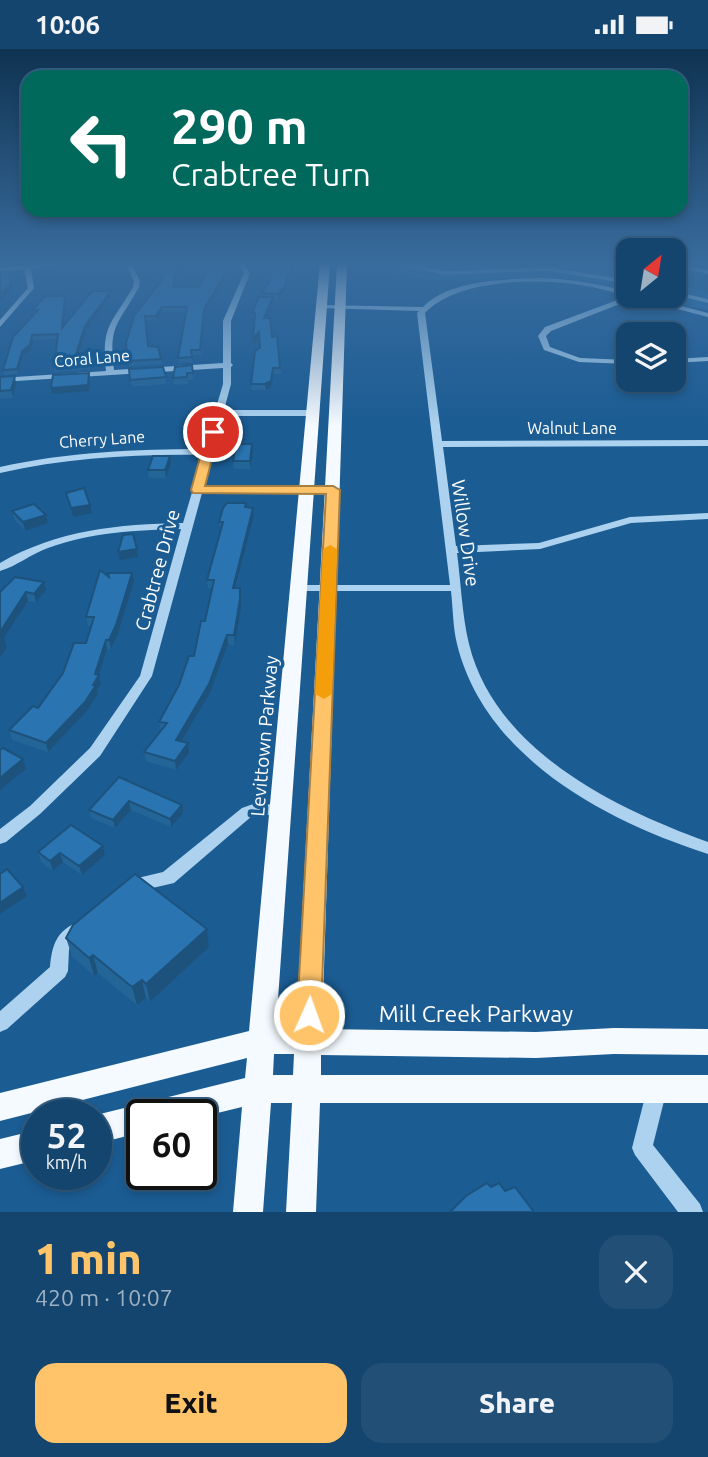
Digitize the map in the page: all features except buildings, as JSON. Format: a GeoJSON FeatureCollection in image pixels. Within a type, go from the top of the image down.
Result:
{"type":"FeatureCollection","features":[{"type":"Feature","properties":{"kind":"main road","name":"Levittown Parkway"},"geometry":{"type":"LineString","coordinates":[[248,1212],[314,412],[329,317]]}},
{"type":"Feature","properties":{"kind":"main road","name":"Levittown Parkway"},"geometry":{"type":"LineString","coordinates":[[301,1212],[333,490],[331,317]]}},
{"type":"Feature","properties":{"kind":"main road","name":"Mill Creek Parkway"},"geometry":{"type":"LineString","coordinates":[[0,1107],[262,1041],[536,1045],[614,1041],[708,1042]]}},
{"type":"Feature","properties":{"kind":"main road"},"geometry":{"type":"LineString","coordinates":[[217,1099],[258,1089],[708,1089]]}},
{"type":"Feature","properties":{"kind":"main road"},"geometry":{"type":"LineString","coordinates":[[0,1154],[21,1149]]}},
{"type":"Feature","properties":{"kind":"street"},"geometry":{"type":"LineString","coordinates":[[110,371],[107,336],[116,317]]}},
{"type":"Feature","properties":{"kind":"street","name":"Crabtree Drive"},"geometry":{"type":"LineString","coordinates":[[0,838],[35,810],[95,752],[146,676],[218,413],[229,365],[229,317]]}},
{"type":"Feature","properties":{"kind":"street","name":"Willow Drive"},"geometry":{"type":"LineString","coordinates":[[421,317],[467,660],[483,694],[517,737],[544,763],[612,808],[646,825],[708,848]]}},
{"type":"Feature","properties":{"kind":"street"},"geometry":{"type":"LineString","coordinates":[[579,317],[548,329],[542,336],[547,348],[568,357],[616,361]]}},
{"type":"Feature","properties":{"kind":"street"},"geometry":{"type":"LineString","coordinates":[[686,360],[708,359]]}},
{"type":"Feature","properties":{"kind":"street","name":"Coral Lane"},"geometry":{"type":"LineString","coordinates":[[0,380],[229,365]]}},
{"type":"Feature","properties":{"kind":"street"},"geometry":{"type":"LineString","coordinates":[[218,413],[314,412]]}},
{"type":"Feature","properties":{"kind":"street","name":"Walnut Lane"},"geometry":{"type":"LineString","coordinates":[[437,444],[708,443]]}},
{"type":"Feature","properties":{"kind":"street","name":"Cherry Lane"},"geometry":{"type":"LineString","coordinates":[[0,470],[34,461],[110,452],[208,452]]}},
{"type":"Feature","properties":{"kind":"street"},"geometry":{"type":"LineString","coordinates":[[198,490],[333,490]]}},
{"type":"Feature","properties":{"kind":"street"},"geometry":{"type":"LineString","coordinates":[[451,550],[531,547],[565,541],[600,527],[630,520],[708,516]]}},
{"type":"Feature","properties":{"kind":"street"},"geometry":{"type":"LineString","coordinates":[[0,568],[41,546],[96,530],[187,526]]}},
{"type":"Feature","properties":{"kind":"street"},"geometry":{"type":"LineString","coordinates":[[300,588],[456,588]]}},
{"type":"Feature","properties":{"kind":"street"},"geometry":{"type":"LineString","coordinates":[[113,902],[134,884],[168,878],[247,812],[256,809],[281,810]]}},
{"type":"Feature","properties":{"kind":"street"},"geometry":{"type":"LineString","coordinates":[[0,1023],[59,971],[61,946],[91,919]]}},
{"type":"Feature","properties":{"kind":"street"},"geometry":{"type":"LineString","coordinates":[[657,1089],[642,1148],[691,1212]]}},
{"type":"Feature","properties":{"kind":"slow traffic"},"geometry":{"type":"LineString","coordinates":[[324,694],[330,549]]}},
{"type":"Feature","properties":{"kind":"route"},"geometry":{"type":"LineString","coordinates":[[213,432],[198,490],[333,490],[309,1015]]}}]}
